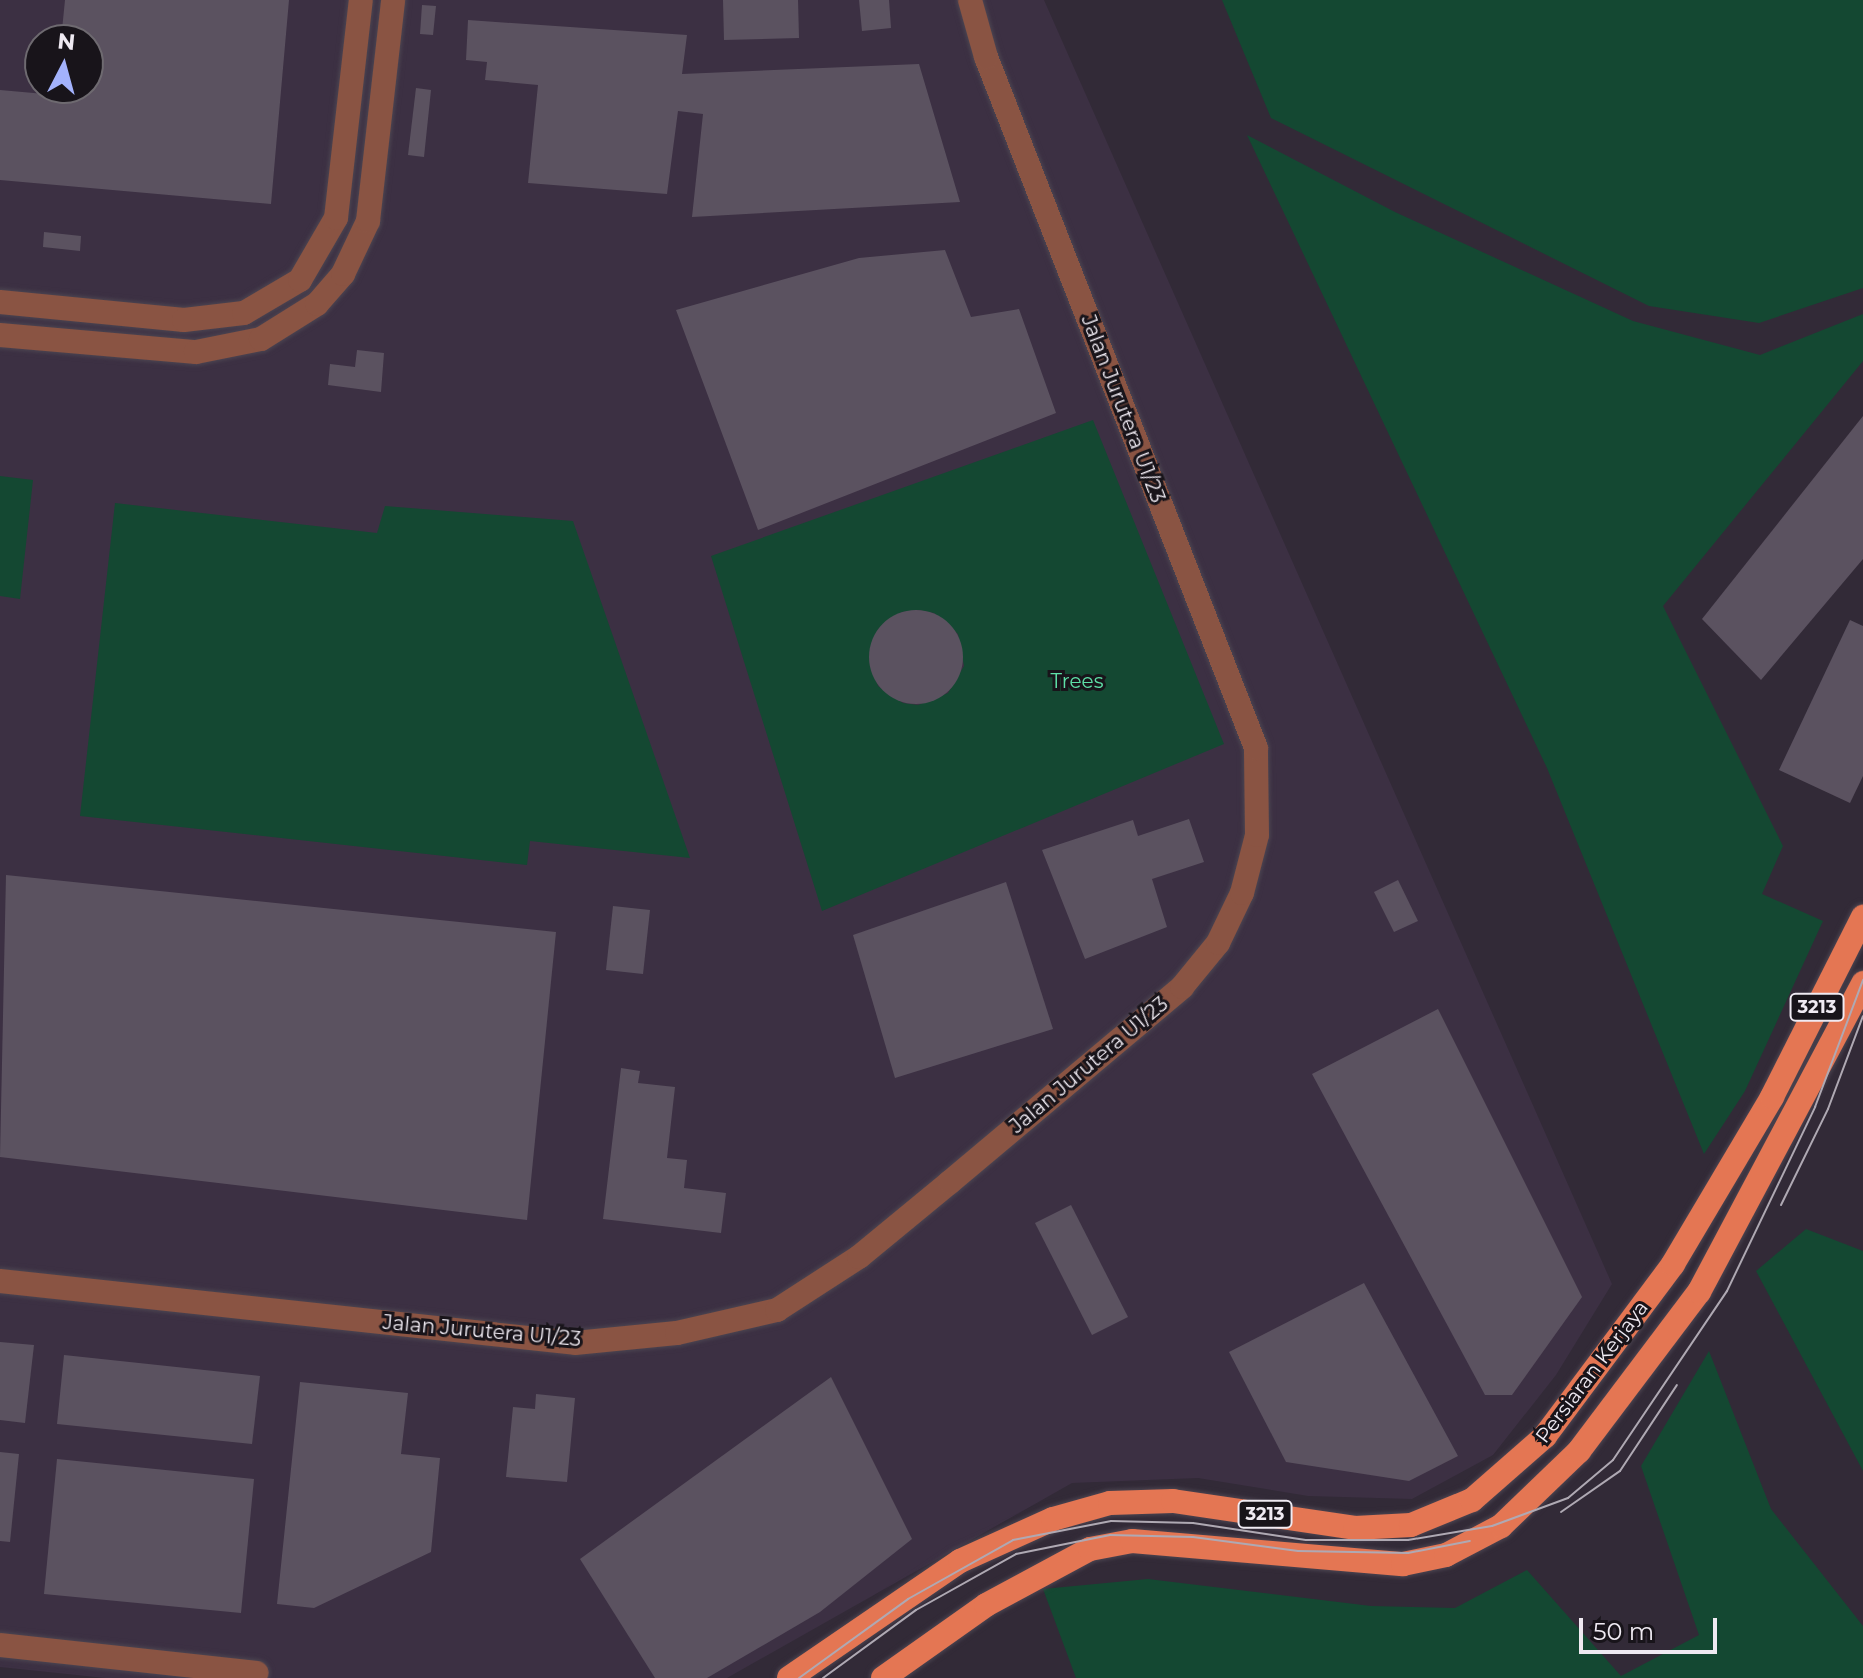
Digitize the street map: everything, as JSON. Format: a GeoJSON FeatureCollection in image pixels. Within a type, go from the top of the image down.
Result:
{"type":"FeatureCollection","features":[{"type":"Feature","properties":{"kind":"main road","name":"Persiaran Kerjaya"},"geometry":{"type":"LineString","coordinates":[[789,1678],[960,1561],[1053,1519],[1110,1503],[1173,1501],[1355,1528],[1411,1525],[1472,1500],[1545,1436],[1673,1264],[1772,1097],[1863,917]]}},
{"type":"Feature","properties":{"kind":"main road","name":"Persiaran Kerjaya"},"geometry":{"type":"LineString","coordinates":[[883,1678],[986,1605],[1090,1549],[1132,1541],[1361,1564],[1446,1555],[1529,1504],[1579,1451],[1699,1292],[1797,1114],[1863,983]]}},
{"type":"Feature","properties":{"kind":"street"},"geometry":{"type":"LineString","coordinates":[[0,302],[184,320],[244,313],[300,280],[336,218],[361,0]]}},
{"type":"Feature","properties":{"kind":"street"},"geometry":{"type":"LineString","coordinates":[[0,335],[196,352],[261,339],[317,304],[343,274],[368,221],[393,0]]}},
{"type":"Feature","properties":{"kind":"street","name":"Jalan Jurutera U1/23"},"geometry":{"type":"LineString","coordinates":[[0,1281],[575,1343],[677,1333],[777,1310],[871,1248],[1182,987],[1218,943],[1242,893],[1257,835],[1256,748],[986,57],[970,0]]}},
{"type":"Feature","properties":{"kind":"street"},"geometry":{"type":"LineString","coordinates":[[0,1645],[256,1673]]}},
{"type":"Feature","properties":{"kind":"shaded area"},"geometry":{"type":"Polygon","coordinates":[[[0,0],[1044,0],[1612,1284],[1556,1375],[1493,1455],[1412,1499],[1308,1496],[1198,1478],[1072,1483],[727,1678],[105,1678],[0,1667],[0,0]]]}},
{"type":"Feature","properties":{"kind":"green space"},"geometry":{"type":"Polygon","coordinates":[[[1222,0],[1863,0],[1863,288],[1759,323],[1649,306],[1271,118],[1222,0]]]}},
{"type":"Feature","properties":{"kind":"green space"},"geometry":{"type":"Polygon","coordinates":[[[1247,135],[1395,212],[1633,321],[1760,355],[1863,314],[1863,361],[1663,606],[1783,846],[1762,894],[1823,921],[1745,1091],[1704,1154],[1547,768],[1247,135]]]}},
{"type":"Feature","properties":{"kind":"green space","name":"Trees"},"geometry":{"type":"Polygon","coordinates":[[[1093,420],[1224,744],[822,911],[711,556],[1093,420]],[[918,610],[902,612],[878,629],[869,657],[878,686],[903,703],[918,705],[948,693],[964,666],[958,634],[934,613],[918,610]]]}},
{"type":"Feature","properties":{"kind":"green space"},"geometry":{"type":"Polygon","coordinates":[[[0,476],[33,480],[20,599],[0,596],[0,476]]]}},
{"type":"Feature","properties":{"kind":"green space"},"geometry":{"type":"Polygon","coordinates":[[[115,503],[377,533],[385,506],[573,521],[690,858],[530,841],[527,865],[80,816],[115,503]]]}},
{"type":"Feature","properties":{"kind":"green space"},"geometry":{"type":"Polygon","coordinates":[[[1806,1229],[1863,1251],[1863,1471],[1756,1271],[1806,1229]]]}},
{"type":"Feature","properties":{"kind":"green space"},"geometry":{"type":"Polygon","coordinates":[[[1709,1351],[1771,1509],[1863,1626],[1863,1678],[1076,1678],[1043,1589],[1148,1579],[1371,1606],[1455,1608],[1527,1570],[1621,1676],[1699,1635],[1641,1466],[1709,1351]]]}},
{"type":"Feature","properties":{"kind":"building"},"geometry":{"type":"Polygon","coordinates":[[[65,0],[289,0],[271,204],[0,180],[0,90],[24,92],[24,104],[104,104],[104,24],[63,24],[65,0]]]}},
{"type":"Feature","properties":{"kind":"building"},"geometry":{"type":"Polygon","coordinates":[[[723,0],[798,0],[799,38],[724,40],[723,0]]]}},
{"type":"Feature","properties":{"kind":"building"},"geometry":{"type":"Polygon","coordinates":[[[859,0],[889,0],[891,28],[862,31],[859,0]]]}},
{"type":"Feature","properties":{"kind":"building"},"geometry":{"type":"Polygon","coordinates":[[[422,5],[436,6],[433,35],[420,34],[422,5]]]}},
{"type":"Feature","properties":{"kind":"building"},"geometry":{"type":"Polygon","coordinates":[[[468,20],[687,35],[682,74],[919,64],[960,202],[692,217],[703,114],[678,111],[667,194],[528,183],[538,85],[485,80],[487,62],[466,60],[468,20]]]}},
{"type":"Feature","properties":{"kind":"building"},"geometry":{"type":"Polygon","coordinates":[[[416,88],[431,90],[424,157],[408,155],[416,88]]]}},
{"type":"Feature","properties":{"kind":"building"},"geometry":{"type":"Polygon","coordinates":[[[44,232],[81,236],[80,251],[43,247],[44,232]]]}},
{"type":"Feature","properties":{"kind":"building"},"geometry":{"type":"Polygon","coordinates":[[[945,250],[971,317],[1019,309],[1056,413],[758,530],[676,310],[859,258],[945,250]]]}},
{"type":"Feature","properties":{"kind":"building"},"geometry":{"type":"Polygon","coordinates":[[[357,350],[384,353],[381,392],[328,385],[330,364],[355,367],[357,350]]]}},
{"type":"Feature","properties":{"kind":"building"},"geometry":{"type":"Polygon","coordinates":[[[1863,416],[1863,559],[1761,680],[1702,619],[1863,416]]]}},
{"type":"Feature","properties":{"kind":"building"},"geometry":{"type":"Polygon","coordinates":[[[907,610],[925,610],[950,623],[960,639],[963,657],[960,675],[950,691],[925,704],[907,704],[882,691],[869,666],[869,648],[882,623],[907,610]]]}},
{"type":"Feature","properties":{"kind":"building"},"geometry":{"type":"Polygon","coordinates":[[[1850,620],[1863,626],[1863,776],[1850,803],[1779,770],[1850,620]]]}},
{"type":"Feature","properties":{"kind":"building"},"geometry":{"type":"Polygon","coordinates":[[[1189,819],[1204,862],[1152,879],[1167,927],[1085,959],[1042,850],[1133,820],[1138,836],[1189,819]]]}},
{"type":"Feature","properties":{"kind":"building"},"geometry":{"type":"Polygon","coordinates":[[[6,875],[556,932],[527,1220],[0,1157],[6,875]]]}},
{"type":"Feature","properties":{"kind":"building"},"geometry":{"type":"Polygon","coordinates":[[[1398,880],[1418,921],[1394,932],[1374,892],[1398,880]]]}},
{"type":"Feature","properties":{"kind":"building"},"geometry":{"type":"Polygon","coordinates":[[[1006,882],[1053,1029],[895,1078],[853,935],[1006,882]]]}},
{"type":"Feature","properties":{"kind":"building"},"geometry":{"type":"Polygon","coordinates":[[[613,906],[650,910],[643,974],[606,970],[613,906]]]}},
{"type":"Feature","properties":{"kind":"building"},"geometry":{"type":"Polygon","coordinates":[[[1438,1009],[1582,1297],[1512,1395],[1485,1395],[1312,1074],[1438,1009]]]}},
{"type":"Feature","properties":{"kind":"building"},"geometry":{"type":"Polygon","coordinates":[[[621,1068],[640,1071],[638,1083],[675,1087],[667,1158],[687,1160],[684,1188],[726,1193],[721,1233],[603,1219],[621,1068]]]}},
{"type":"Feature","properties":{"kind":"building"},"geometry":{"type":"Polygon","coordinates":[[[1071,1205],[1128,1317],[1092,1335],[1035,1223],[1071,1205]]]}},
{"type":"Feature","properties":{"kind":"building"},"geometry":{"type":"Polygon","coordinates":[[[1364,1283],[1458,1456],[1409,1481],[1286,1462],[1229,1352],[1364,1283]]]}},
{"type":"Feature","properties":{"kind":"building"},"geometry":{"type":"Polygon","coordinates":[[[0,1342],[34,1345],[25,1423],[0,1420],[0,1342]]]}},
{"type":"Feature","properties":{"kind":"building"},"geometry":{"type":"Polygon","coordinates":[[[64,1355],[260,1376],[252,1444],[57,1424],[64,1355]]]}},
{"type":"Feature","properties":{"kind":"building"},"geometry":{"type":"Polygon","coordinates":[[[831,1377],[912,1539],[820,1612],[707,1678],[655,1678],[580,1559],[831,1377]]]}},
{"type":"Feature","properties":{"kind":"building"},"geometry":{"type":"Polygon","coordinates":[[[300,1382],[408,1393],[401,1454],[440,1458],[431,1552],[314,1608],[277,1604],[300,1382]]]}},
{"type":"Feature","properties":{"kind":"building"},"geometry":{"type":"Polygon","coordinates":[[[536,1394],[575,1398],[567,1482],[506,1477],[513,1407],[535,1409],[536,1394]]]}},
{"type":"Feature","properties":{"kind":"building"},"geometry":{"type":"Polygon","coordinates":[[[0,1452],[19,1454],[10,1542],[0,1541],[0,1452]]]}},
{"type":"Feature","properties":{"kind":"building"},"geometry":{"type":"Polygon","coordinates":[[[57,1459],[254,1479],[241,1613],[44,1594],[57,1459]]]}},
{"type":"Feature","properties":{"kind":"tram line"},"geometry":{"type":"LineString","coordinates":[[799,1678],[908,1599],[1013,1540],[1111,1521],[1193,1523],[1306,1540],[1408,1540],[1492,1526],[1568,1498],[1613,1460],[1727,1291],[1815,1107],[1863,980]]}},
{"type":"Feature","properties":{"kind":"tram line"},"geometry":{"type":"LineString","coordinates":[[1781,1205],[1828,1109],[1863,1016]]}},
{"type":"Feature","properties":{"kind":"tram line"},"geometry":{"type":"LineString","coordinates":[[1561,1512],[1620,1471],[1677,1385]]}},
{"type":"Feature","properties":{"kind":"tram line"},"geometry":{"type":"LineString","coordinates":[[823,1678],[916,1610],[1016,1554],[1110,1535],[1193,1537],[1298,1551],[1408,1553],[1470,1541]]}}]}
